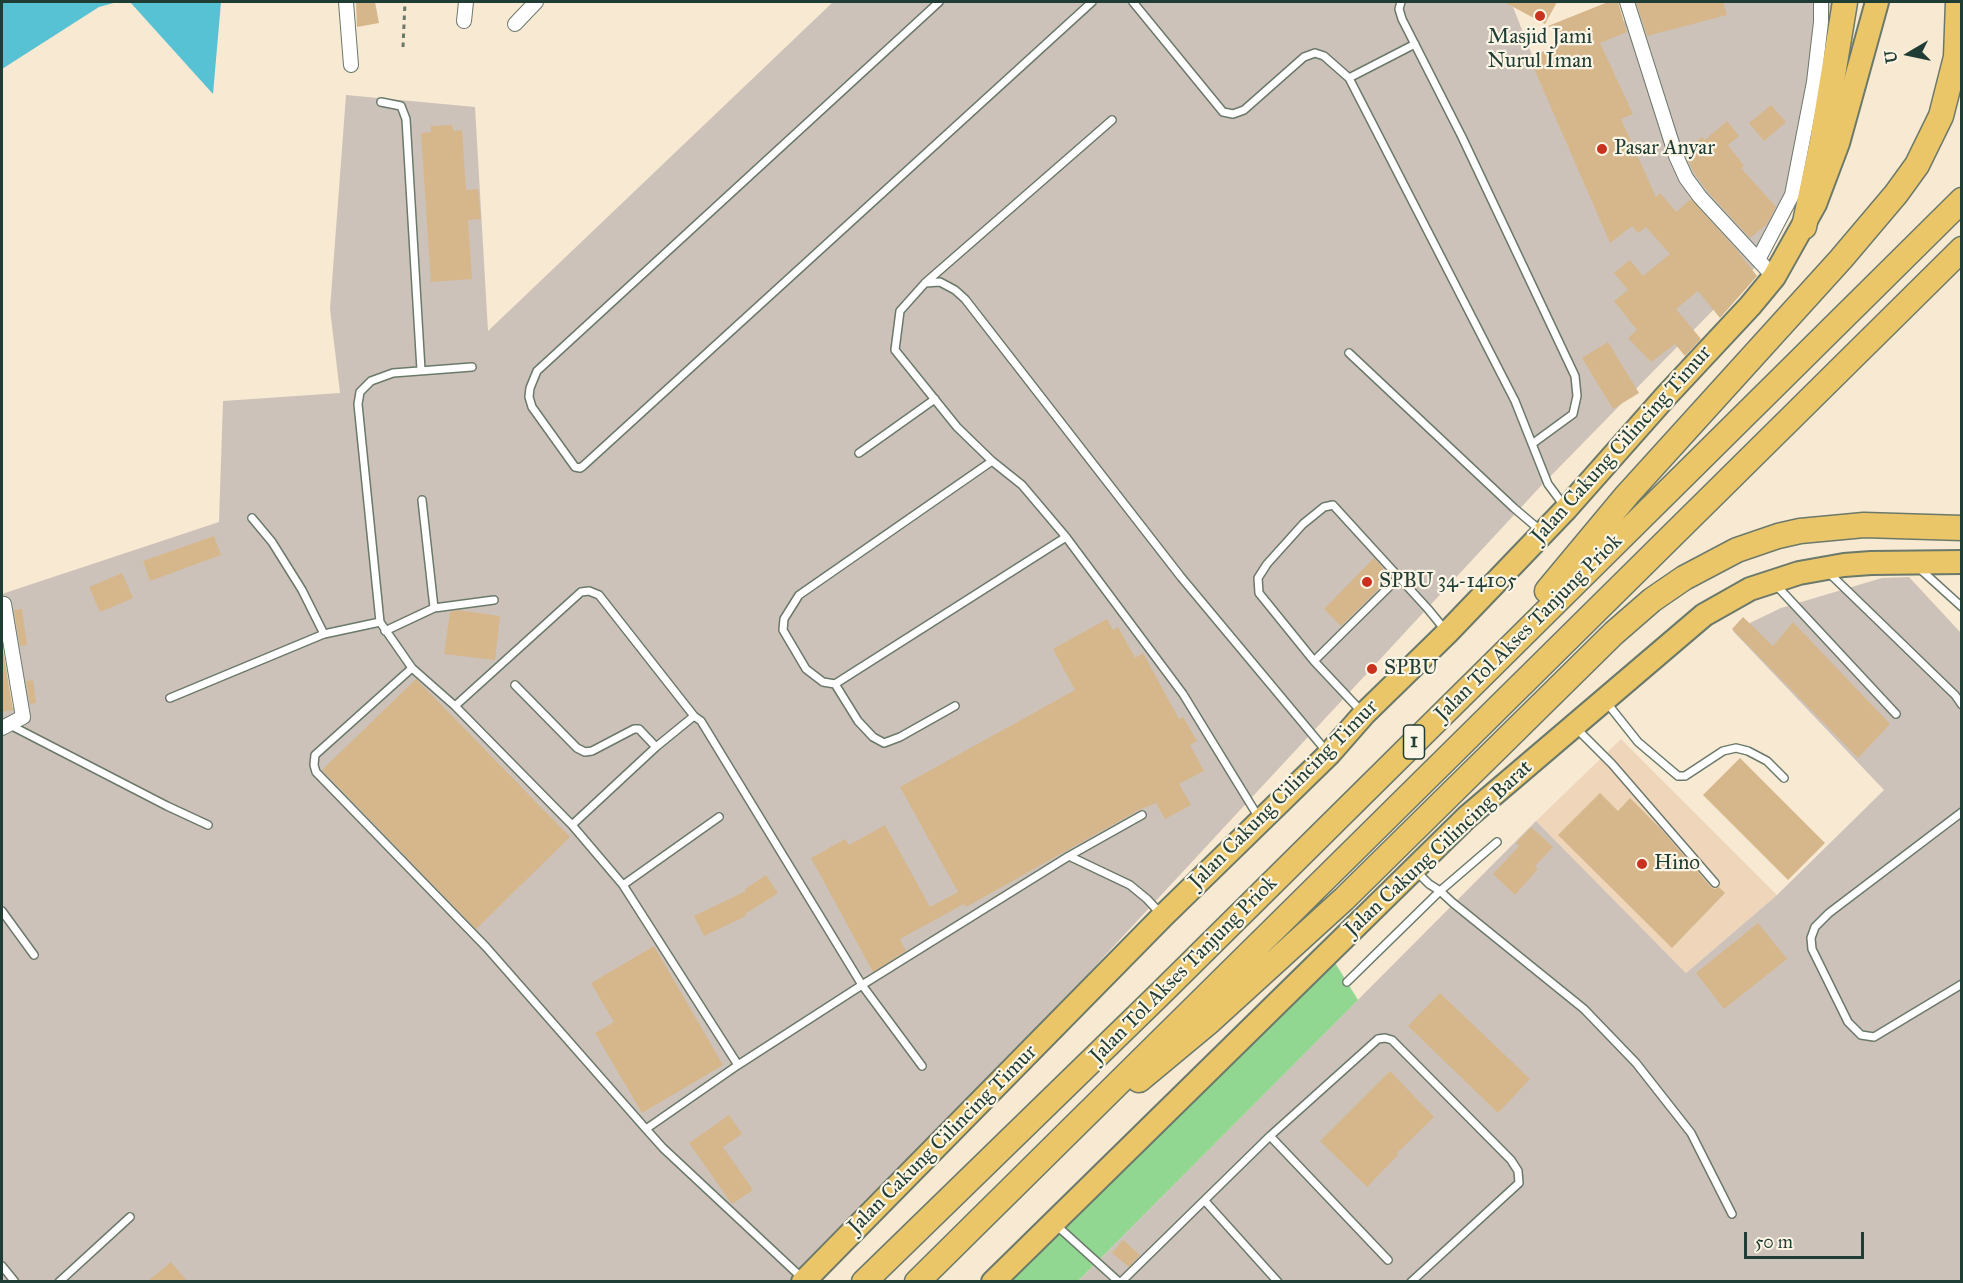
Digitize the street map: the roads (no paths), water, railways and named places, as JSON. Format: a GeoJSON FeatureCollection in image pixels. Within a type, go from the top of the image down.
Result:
{"type":"FeatureCollection","features":[{"type":"Feature","properties":{"kind":"highway"},"geometry":{"type":"LineString","coordinates":[[1804,227],[1822,142],[1845,2]]}},
{"type":"Feature","properties":{"kind":"highway","name":"Jalan Cakung Cilincing Timur"},"geometry":{"type":"LineString","coordinates":[[803,1281],[1163,916],[1329,754],[1364,714],[1448,633],[1566,509],[1750,306],[1774,277],[1804,227],[1819,195],[1838,143],[1877,2]]}},
{"type":"Feature","properties":{"kind":"highway"},"geometry":{"type":"LineString","coordinates":[[1486,670],[1557,578],[1627,495],[1834,267],[1896,194],[1930,142],[1941,116],[1956,57],[1958,2]]}},
{"type":"Feature","properties":{"kind":"highway","name":"Jalan Tol Akses Tanjung Priok"},"geometry":{"type":"LineString","coordinates":[[864,1281],[1169,986],[1962,200]]}},
{"type":"Feature","properties":{"kind":"highway","name":"Jalan Tol Akses Tanjung Priok"},"geometry":{"type":"LineString","coordinates":[[917,1281],[1962,249]]}},
{"type":"Feature","properties":{"kind":"highway"},"geometry":{"type":"LineString","coordinates":[[1053,1146],[1164,1059],[1275,963],[1344,899],[1595,650],[1634,615],[1676,584],[1737,550],[1800,531],[1864,525],[1962,528]]}},
{"type":"Feature","properties":{"kind":"highway","name":"Jalan Cakung Cilincing Barat"},"geometry":{"type":"LineString","coordinates":[[993,1281],[1496,791],[1704,615],[1735,597],[1772,581],[1824,568],[1871,563],[1956,565]]}},
{"type":"Feature","properties":{"kind":"street"},"geometry":{"type":"LineString","coordinates":[[346,2],[351,64]]}},
{"type":"Feature","properties":{"kind":"street"},"geometry":{"type":"LineString","coordinates":[[464,21],[466,2]]}},
{"type":"Feature","properties":{"kind":"street"},"geometry":{"type":"LineString","coordinates":[[515,24],[536,2]]}},
{"type":"Feature","properties":{"kind":"street"},"geometry":{"type":"LineString","coordinates":[[1627,2],[1676,156],[1686,178],[1700,197],[1774,277]]}},
{"type":"Feature","properties":{"kind":"street"},"geometry":{"type":"LineString","coordinates":[[1758,261],[1792,195],[1814,82],[1821,2]]}},
{"type":"Feature","properties":{"kind":"street"},"geometry":{"type":"LineString","coordinates":[[4,604],[7,651],[23,717],[6,727]]}},
{"type":"Feature","properties":{"kind":"lane"},"geometry":{"type":"LineString","coordinates":[[939,2],[537,371],[530,388],[529,397],[532,406],[576,467],[583,466],[1092,2]]}},
{"type":"Feature","properties":{"kind":"lane"},"geometry":{"type":"LineString","coordinates":[[1133,2],[1223,112],[1233,114],[1244,110],[1304,57],[1315,53],[1324,56],[1349,78],[1515,401],[1548,484],[1566,509]]}},
{"type":"Feature","properties":{"kind":"lane"},"geometry":{"type":"LineString","coordinates":[[1401,2],[1399,9],[1402,19],[1462,137],[1575,376],[1577,396],[1573,414],[1532,444]]}},
{"type":"Feature","properties":{"kind":"lane"},"geometry":{"type":"LineString","coordinates":[[1349,78],[1415,44]]}},
{"type":"Feature","properties":{"kind":"lane"},"geometry":{"type":"LineString","coordinates":[[381,102],[401,106],[406,119],[421,370]]}},
{"type":"Feature","properties":{"kind":"lane"},"geometry":{"type":"LineString","coordinates":[[1112,120],[925,283],[900,311],[896,350],[957,427],[992,461],[1022,485],[1066,537],[1183,694],[1261,820]]}},
{"type":"Feature","properties":{"kind":"lane"},"geometry":{"type":"LineString","coordinates":[[925,283],[940,282],[955,290],[965,299],[1181,577],[1329,754]]}},
{"type":"Feature","properties":{"kind":"lane"},"geometry":{"type":"LineString","coordinates":[[1349,352],[1514,508],[1543,532]]}},
{"type":"Feature","properties":{"kind":"lane"},"geometry":{"type":"LineString","coordinates":[[472,367],[393,373],[371,381],[360,392],[358,404],[380,622],[412,668],[455,706],[572,825],[623,885],[738,1065]]}},
{"type":"Feature","properties":{"kind":"lane"},"geometry":{"type":"LineString","coordinates":[[859,453],[935,399]]}},
{"type":"Feature","properties":{"kind":"lane"},"geometry":{"type":"LineString","coordinates":[[992,461],[799,595],[784,619],[783,630],[806,669],[823,682],[835,684],[1066,537]]}},
{"type":"Feature","properties":{"kind":"lane"},"geometry":{"type":"LineString","coordinates":[[422,500],[434,608]]}},
{"type":"Feature","properties":{"kind":"lane"},"geometry":{"type":"LineString","coordinates":[[1364,714],[1314,661],[1258,593],[1258,578],[1267,564],[1303,524],[1324,507],[1333,505],[1448,633]]}},
{"type":"Feature","properties":{"kind":"lane"},"geometry":{"type":"LineString","coordinates":[[252,518],[272,542],[302,590],[324,634]]}},
{"type":"Feature","properties":{"kind":"lane"},"geometry":{"type":"LineString","coordinates":[[1914,563],[1962,607]]}},
{"type":"Feature","properties":{"kind":"lane"},"geometry":{"type":"LineString","coordinates":[[1824,568],[1962,705]]}},
{"type":"Feature","properties":{"kind":"lane"},"geometry":{"type":"LineString","coordinates":[[1314,661],[1398,578]]}},
{"type":"Feature","properties":{"kind":"lane"},"geometry":{"type":"LineString","coordinates":[[1772,581],[1896,714]]}},
{"type":"Feature","properties":{"kind":"lane"},"geometry":{"type":"LineString","coordinates":[[455,706],[581,592],[589,591],[599,595],[694,716],[701,721],[862,985],[922,1066]]}},
{"type":"Feature","properties":{"kind":"lane"},"geometry":{"type":"LineString","coordinates":[[386,632],[434,608],[494,600]]}},
{"type":"Feature","properties":{"kind":"lane"},"geometry":{"type":"LineString","coordinates":[[170,698],[324,634],[380,622]]}},
{"type":"Feature","properties":{"kind":"lane"},"geometry":{"type":"LineString","coordinates":[[412,668],[315,755],[316,772],[486,947],[663,1148],[803,1281]]}},
{"type":"Feature","properties":{"kind":"lane"},"geometry":{"type":"LineString","coordinates":[[835,684],[858,721],[873,737],[884,743],[900,737],[955,706]]}},
{"type":"Feature","properties":{"kind":"lane"},"geometry":{"type":"LineString","coordinates":[[515,685],[577,748],[585,752],[592,751],[634,729],[639,729],[656,747]]}},
{"type":"Feature","properties":{"kind":"lane"},"geometry":{"type":"LineString","coordinates":[[1605,700],[1638,742],[1678,776],[1685,776],[1723,751],[1736,748],[1749,751],[1767,761],[1784,778]]}},
{"type":"Feature","properties":{"kind":"lane"},"geometry":{"type":"LineString","coordinates":[[572,825],[656,747],[694,716]]}},
{"type":"Feature","properties":{"kind":"lane"},"geometry":{"type":"LineString","coordinates":[[1575,726],[1612,764],[1715,883]]}},
{"type":"Feature","properties":{"kind":"lane"},"geometry":{"type":"LineString","coordinates":[[6,727],[208,825]]}},
{"type":"Feature","properties":{"kind":"lane"},"geometry":{"type":"LineString","coordinates":[[1962,812],[1829,913],[1815,927],[1811,938],[1812,949],[1848,1022],[1861,1035],[1874,1036],[1962,984]]}},
{"type":"Feature","properties":{"kind":"lane"},"geometry":{"type":"LineString","coordinates":[[646,1129],[738,1065],[862,985],[1069,856],[1142,815]]}},
{"type":"Feature","properties":{"kind":"lane"},"geometry":{"type":"LineString","coordinates":[[623,885],[719,817]]}},
{"type":"Feature","properties":{"kind":"lane"},"geometry":{"type":"LineString","coordinates":[[1347,982],[1440,891],[1497,842]]}},
{"type":"Feature","properties":{"kind":"lane"},"geometry":{"type":"LineString","coordinates":[[1069,856],[1130,885],[1163,916]]}},
{"type":"Feature","properties":{"kind":"lane"},"geometry":{"type":"LineString","coordinates":[[1414,870],[1584,1009],[1636,1063],[1691,1133],[1732,1214]]}},
{"type":"Feature","properties":{"kind":"lane"},"geometry":{"type":"LineString","coordinates":[[2,911],[34,955]]}},
{"type":"Feature","properties":{"kind":"lane"},"geometry":{"type":"LineString","coordinates":[[1053,1222],[1120,1281],[1270,1136],[1378,1039],[1384,1038],[1392,1040],[1511,1160],[1518,1171],[1519,1183],[1411,1281]]}},
{"type":"Feature","properties":{"kind":"lane"},"geometry":{"type":"LineString","coordinates":[[1270,1136],[1388,1260]]}},
{"type":"Feature","properties":{"kind":"lane"},"geometry":{"type":"LineString","coordinates":[[1204,1201],[1278,1281]]}},
{"type":"Feature","properties":{"kind":"lane"},"geometry":{"type":"LineString","coordinates":[[59,1281],[130,1217]]}},
{"type":"Feature","properties":{"kind":"lane"},"geometry":{"type":"LineString","coordinates":[[2,1266],[15,1281]]}},
{"type":"Feature","properties":{"kind":"water"},"geometry":{"type":"Polygon","coordinates":[[[2,2],[117,2],[99,7],[2,69],[2,2]]]}},
{"type":"Feature","properties":{"kind":"water"},"geometry":{"type":"Polygon","coordinates":[[[130,2],[221,2],[213,94],[130,2]]]}},
{"type":"Feature","properties":{"kind":"place","name":"Masjid Jami Nurul Iman"},"geometry":{"type":"Point","coordinates":[1540,16]}},
{"type":"Feature","properties":{"kind":"place","name":"Pasar Anyar"},"geometry":{"type":"Point","coordinates":[1602,149]}},
{"type":"Feature","properties":{"kind":"place","name":"SPBU 34-14105"},"geometry":{"type":"Point","coordinates":[1367,582]}},
{"type":"Feature","properties":{"kind":"place","name":"SPBU"},"geometry":{"type":"Point","coordinates":[1372,669]}},
{"type":"Feature","properties":{"kind":"place","name":"Hino"},"geometry":{"type":"Point","coordinates":[1642,864]}}]}
